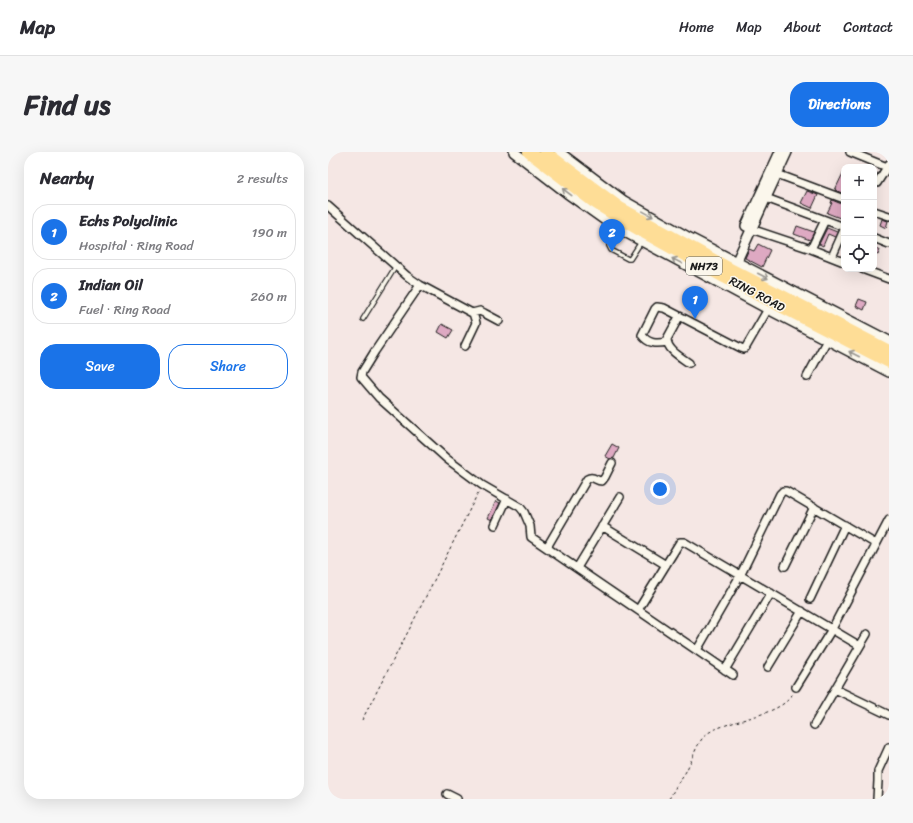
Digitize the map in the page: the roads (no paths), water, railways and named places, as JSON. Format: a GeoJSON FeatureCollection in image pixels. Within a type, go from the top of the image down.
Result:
{"type":"FeatureCollection","features":[{"type":"Feature","properties":{"kind":"highway","name":"RING ROAD"},"geometry":{"type":"LineString","coordinates":[[529,152],[594,202],[732,265],[812,317],[889,362]]}},
{"type":"Feature","properties":{"kind":"highway","name":"RING ROAD"},"geometry":{"type":"LineString","coordinates":[[545,152],[618,213],[643,237],[724,277],[889,351]]}},
{"type":"Feature","properties":{"kind":"street"},"geometry":{"type":"LineString","coordinates":[[514,152],[590,210],[618,213]]}},
{"type":"Feature","properties":{"kind":"street"},"geometry":{"type":"LineString","coordinates":[[559,152],[618,213]]}},
{"type":"Feature","properties":{"kind":"street"},"geometry":{"type":"LineString","coordinates":[[732,265],[780,152]]}},
{"type":"Feature","properties":{"kind":"street"},"geometry":{"type":"LineString","coordinates":[[748,229],[766,198],[787,152]]}},
{"type":"Feature","properties":{"kind":"street"},"geometry":{"type":"LineString","coordinates":[[850,152],[888,165],[877,183]]}},
{"type":"Feature","properties":{"kind":"street"},"geometry":{"type":"LineString","coordinates":[[777,174],[841,198]]}},
{"type":"Feature","properties":{"kind":"street"},"geometry":{"type":"LineString","coordinates":[[766,198],[841,228]]}},
{"type":"Feature","properties":{"kind":"street"},"geometry":{"type":"LineString","coordinates":[[328,206],[420,286],[474,313],[480,311],[499,321]]}},
{"type":"Feature","properties":{"kind":"street"},"geometry":{"type":"LineString","coordinates":[[877,212],[889,216]]}},
{"type":"Feature","properties":{"kind":"street"},"geometry":{"type":"LineString","coordinates":[[811,250],[825,220]]}},
{"type":"Feature","properties":{"kind":"street"},"geometry":{"type":"LineString","coordinates":[[748,229],[841,261]]}},
{"type":"Feature","properties":{"kind":"street"},"geometry":{"type":"LineString","coordinates":[[832,257],[841,236]]}},
{"type":"Feature","properties":{"kind":"street"},"geometry":{"type":"LineString","coordinates":[[643,237],[768,309],[812,317],[889,341]]}},
{"type":"Feature","properties":{"kind":"street"},"geometry":{"type":"LineString","coordinates":[[877,239],[889,244]]}},
{"type":"Feature","properties":{"kind":"street"},"geometry":{"type":"LineString","coordinates":[[870,272],[889,279]]}},
{"type":"Feature","properties":{"kind":"street"},"geometry":{"type":"LineString","coordinates":[[420,286],[375,351],[361,376],[379,398],[441,454],[482,485],[520,507],[524,512],[530,526],[531,537],[733,675]]}},
{"type":"Feature","properties":{"kind":"street"},"geometry":{"type":"LineString","coordinates":[[667,342],[652,343],[646,340],[642,334],[655,309],[658,307],[664,308],[744,349],[768,309]]}},
{"type":"Feature","properties":{"kind":"street"},"geometry":{"type":"LineString","coordinates":[[465,346],[475,325],[474,313]]}},
{"type":"Feature","properties":{"kind":"street"},"geometry":{"type":"LineString","coordinates":[[679,317],[667,339],[667,342],[669,348],[689,363]]}},
{"type":"Feature","properties":{"kind":"street"},"geometry":{"type":"LineString","coordinates":[[812,317],[827,340],[889,372]]}},
{"type":"Feature","properties":{"kind":"street"},"geometry":{"type":"LineString","coordinates":[[807,377],[827,340]]}},
{"type":"Feature","properties":{"kind":"street"},"geometry":{"type":"LineString","coordinates":[[547,548],[587,479],[592,478],[602,481],[612,463]]}},
{"type":"Feature","properties":{"kind":"street"},"geometry":{"type":"LineString","coordinates":[[697,650],[741,574],[780,494],[783,491],[786,491],[876,544]]}},
{"type":"Feature","properties":{"kind":"street"},"geometry":{"type":"LineString","coordinates":[[577,568],[620,497]]}},
{"type":"Feature","properties":{"kind":"street"},"geometry":{"type":"LineString","coordinates":[[496,525],[507,499]]}},
{"type":"Feature","properties":{"kind":"street"},"geometry":{"type":"LineString","coordinates":[[785,566],[814,507]]}},
{"type":"Feature","properties":{"kind":"street"},"geometry":{"type":"LineString","coordinates":[[796,687],[832,629],[889,520]]}},
{"type":"Feature","properties":{"kind":"street"},"geometry":{"type":"LineString","coordinates":[[810,599],[845,525]]}},
{"type":"Feature","properties":{"kind":"street"},"geometry":{"type":"LineString","coordinates":[[602,526],[666,565]]}},
{"type":"Feature","properties":{"kind":"street"},"geometry":{"type":"LineString","coordinates":[[638,610],[682,541],[741,574],[860,646]]}},
{"type":"Feature","properties":{"kind":"street"},"geometry":{"type":"LineString","coordinates":[[725,670],[771,593]]}},
{"type":"Feature","properties":{"kind":"street"},"geometry":{"type":"LineString","coordinates":[[768,667],[802,611]]}},
{"type":"Feature","properties":{"kind":"street"},"geometry":{"type":"LineString","coordinates":[[814,725],[867,634]]}},
{"type":"Feature","properties":{"kind":"street"},"geometry":{"type":"LineString","coordinates":[[835,689],[889,715]]}},
{"type":"Feature","properties":{"kind":"street"},"geometry":{"type":"LineString","coordinates":[[877,799],[878,771],[889,747]]}},
{"type":"Feature","properties":{"kind":"street"},"geometry":{"type":"LineString","coordinates":[[447,794],[457,799]]}},
{"type":"Feature","properties":{"kind":"lane"},"geometry":{"type":"LineString","coordinates":[[618,213],[609,246],[611,250],[630,259],[643,237]]}},
{"type":"Feature","properties":{"kind":"lane"},"geometry":{"type":"LineString","coordinates":[[363,319],[396,266]]}},
{"type":"Feature","properties":{"kind":"place","name":"Indian Oil"},"geometry":{"type":"Point","coordinates":[612,252]}},
{"type":"Feature","properties":{"kind":"place","name":"Echs Polyclinic"},"geometry":{"type":"Point","coordinates":[695,319]}}]}
